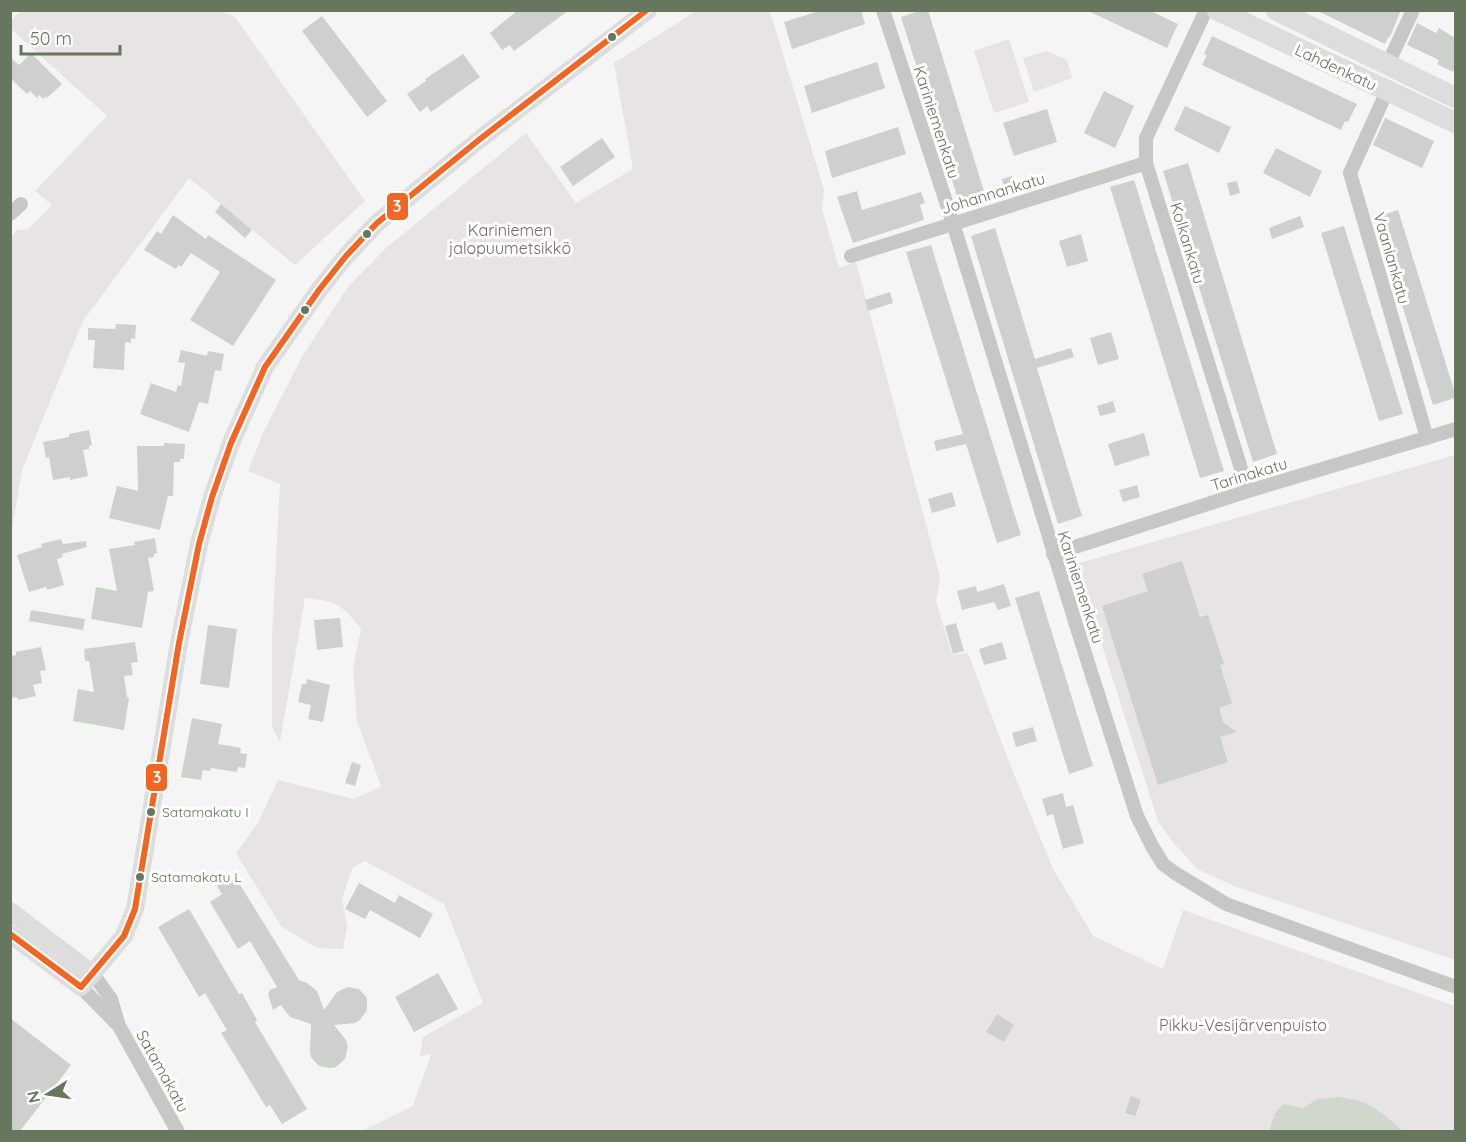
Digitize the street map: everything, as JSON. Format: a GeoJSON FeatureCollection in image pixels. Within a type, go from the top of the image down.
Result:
{"type":"FeatureCollection","features":[{"type":"Feature","properties":{"kind":"main road","name":"Lahdenkatu"},"geometry":{"type":"LineString","coordinates":[[1217,10],[1455,123]]}},
{"type":"Feature","properties":{"kind":"main road","name":"Lahdenkatu"},"geometry":{"type":"LineString","coordinates":[[1276,10],[1455,98]]}},
{"type":"Feature","properties":{"kind":"street"},"geometry":{"type":"LineString","coordinates":[[87,980],[124,936],[135,909],[179,643],[199,543],[231,442],[265,367],[319,290],[376,223],[648,10]]}},
{"type":"Feature","properties":{"kind":"street","name":"Kariniemenkatu"},"geometry":{"type":"LineString","coordinates":[[883,10],[953,223],[1053,554],[1142,829],[1163,864],[1226,904],[1455,987]]}},
{"type":"Feature","properties":{"kind":"street","name":"Kolkankatu"},"geometry":{"type":"LineString","coordinates":[[1206,10],[1146,138],[1146,163],[1248,491]]}},
{"type":"Feature","properties":{"kind":"street"},"geometry":{"type":"LineString","coordinates":[[1392,55],[1413,10]]}},
{"type":"Feature","properties":{"kind":"street","name":"Vaaniankatu"},"geometry":{"type":"LineString","coordinates":[[1387,91],[1350,173],[1427,438]]}},
{"type":"Feature","properties":{"kind":"street","name":"Johannankatu"},"geometry":{"type":"LineString","coordinates":[[850,255],[1146,163]]}},
{"type":"Feature","properties":{"kind":"street","name":"Tarinakatu"},"geometry":{"type":"LineString","coordinates":[[1053,554],[1248,491],[1455,429]]}},
{"type":"Feature","properties":{"kind":"street"},"geometry":{"type":"LineString","coordinates":[[10,911],[87,980]]}},
{"type":"Feature","properties":{"kind":"street"},"geometry":{"type":"LineString","coordinates":[[10,934],[87,980]]}},
{"type":"Feature","properties":{"kind":"street","name":"Satamakatu"},"geometry":{"type":"LineString","coordinates":[[87,980],[119,1026],[178,1131]]}},
{"type":"Feature","properties":{"kind":"green space"},"geometry":{"type":"Polygon","coordinates":[[[217,10],[235,17],[365,201],[295,265],[189,178],[83,321],[22,470],[11,534],[11,237],[17,230],[28,229],[52,205],[35,191],[107,116],[11,29],[11,20],[20,11],[217,10]]]}},
{"type":"Feature","properties":{"kind":"green space"},"geometry":{"type":"Polygon","coordinates":[[[696,11],[770,11],[824,190],[822,209],[839,268],[856,262],[940,577],[936,601],[952,655],[968,653],[1053,869],[1093,936],[1163,969],[1183,910],[1455,1006],[1455,1131],[1403,1131],[1386,1116],[1317,1099],[1303,1108],[1274,1115],[1269,1132],[362,1131],[413,1106],[431,1054],[420,1056],[423,1037],[483,1003],[444,904],[365,861],[353,867],[342,899],[347,927],[343,949],[317,948],[281,926],[236,853],[258,823],[278,780],[354,799],[381,786],[357,721],[353,668],[361,629],[337,605],[305,598],[280,742],[272,727],[272,636],[280,484],[248,471],[263,433],[303,355],[348,287],[386,248],[526,133],[576,203],[633,169],[614,63],[696,11]]]}},
{"type":"Feature","properties":{"kind":"green space"},"geometry":{"type":"Polygon","coordinates":[[[1009,39],[1029,102],[994,113],[974,51],[1009,39]]]}},
{"type":"Feature","properties":{"kind":"green space"},"geometry":{"type":"Polygon","coordinates":[[[1047,51],[1067,60],[1072,78],[1034,92],[1023,58],[1047,51]]]}},
{"type":"Feature","properties":{"kind":"green space"},"geometry":{"type":"Polygon","coordinates":[[[1455,455],[1455,960],[1234,886],[1197,869],[1158,821],[1076,564],[1455,455]]]}},
{"type":"Feature","properties":{"kind":"shaded area"},"geometry":{"type":"Polygon","coordinates":[[[1340,1097],[1364,1102],[1386,1116],[1403,1131],[1269,1131],[1274,1115],[1283,1104],[1303,1108],[1317,1099],[1340,1097]]]}},
{"type":"Feature","properties":{"kind":"building"},"geometry":{"type":"Polygon","coordinates":[[[518,10],[569,10],[514,51],[510,45],[502,50],[490,33],[518,10]]]}},
{"type":"Feature","properties":{"kind":"building"},"geometry":{"type":"Polygon","coordinates":[[[816,10],[861,10],[865,24],[792,49],[784,22],[816,12],[816,10]]]}},
{"type":"Feature","properties":{"kind":"building"},"geometry":{"type":"Polygon","coordinates":[[[928,10],[987,201],[961,209],[901,17],[928,10]]]}},
{"type":"Feature","properties":{"kind":"building"},"geometry":{"type":"Polygon","coordinates":[[[1086,10],[1149,10],[1178,24],[1167,48],[1086,10]]]}},
{"type":"Feature","properties":{"kind":"building"},"geometry":{"type":"Polygon","coordinates":[[[1316,10],[1401,10],[1385,44],[1316,10]]]}},
{"type":"Feature","properties":{"kind":"building"},"geometry":{"type":"Polygon","coordinates":[[[322,16],[387,101],[367,117],[302,31],[322,16]]]}},
{"type":"Feature","properties":{"kind":"building"},"geometry":{"type":"Polygon","coordinates":[[[1417,23],[1436,33],[1439,28],[1455,38],[1453,72],[1437,64],[1439,60],[1407,45],[1417,23]]]}},
{"type":"Feature","properties":{"kind":"building"},"geometry":{"type":"Polygon","coordinates":[[[1212,36],[1357,104],[1348,122],[1345,121],[1341,130],[1202,65],[1212,36]]]}},
{"type":"Feature","properties":{"kind":"building"},"geometry":{"type":"Polygon","coordinates":[[[31,53],[62,84],[47,98],[46,96],[43,99],[39,95],[37,98],[30,91],[27,94],[10,78],[10,57],[19,65],[31,53]]]}},
{"type":"Feature","properties":{"kind":"building"},"geometry":{"type":"Polygon","coordinates":[[[463,54],[480,77],[431,112],[427,106],[420,112],[407,94],[463,54]]]}},
{"type":"Feature","properties":{"kind":"building"},"geometry":{"type":"Polygon","coordinates":[[[877,62],[885,88],[812,113],[804,86],[877,62]]]}},
{"type":"Feature","properties":{"kind":"building"},"geometry":{"type":"Polygon","coordinates":[[[1104,91],[1134,106],[1115,148],[1084,133],[1104,91]]]}},
{"type":"Feature","properties":{"kind":"building"},"geometry":{"type":"Polygon","coordinates":[[[1185,106],[1231,127],[1219,153],[1174,130],[1185,106]]]}},
{"type":"Feature","properties":{"kind":"building"},"geometry":{"type":"Polygon","coordinates":[[[1047,109],[1057,142],[1014,156],[1003,123],[1047,109]]]}},
{"type":"Feature","properties":{"kind":"building"},"geometry":{"type":"Polygon","coordinates":[[[1385,118],[1434,141],[1422,168],[1373,145],[1385,118]]]}},
{"type":"Feature","properties":{"kind":"building"},"geometry":{"type":"Polygon","coordinates":[[[898,127],[906,154],[832,178],[825,151],[898,127]]]}},
{"type":"Feature","properties":{"kind":"building"},"geometry":{"type":"Polygon","coordinates":[[[602,138],[615,157],[573,186],[560,167],[602,138]]]}},
{"type":"Feature","properties":{"kind":"building"},"geometry":{"type":"Polygon","coordinates":[[[1276,148],[1322,171],[1310,197],[1263,173],[1276,148]]]}},
{"type":"Feature","properties":{"kind":"building"},"geometry":{"type":"Polygon","coordinates":[[[1188,163],[1277,454],[1253,462],[1163,171],[1188,163]]]}},
{"type":"Feature","properties":{"kind":"building"},"geometry":{"type":"Polygon","coordinates":[[[1012,176],[1016,191],[1006,194],[1002,179],[1012,176]]]}},
{"type":"Feature","properties":{"kind":"building"},"geometry":{"type":"Polygon","coordinates":[[[1134,180],[1224,471],[1200,478],[1110,187],[1134,180]]]}},
{"type":"Feature","properties":{"kind":"building"},"geometry":{"type":"Polygon","coordinates":[[[1237,181],[1240,193],[1230,196],[1227,183],[1237,181]]]}},
{"type":"Feature","properties":{"kind":"building"},"geometry":{"type":"Polygon","coordinates":[[[857,191],[862,210],[921,192],[925,203],[920,205],[924,220],[853,243],[837,197],[857,191]]]}},
{"type":"Feature","properties":{"kind":"building"},"geometry":{"type":"Polygon","coordinates":[[[221,204],[252,230],[245,238],[215,212],[221,204]]]}},
{"type":"Feature","properties":{"kind":"building"},"geometry":{"type":"Polygon","coordinates":[[[1398,210],[1455,393],[1455,398],[1433,405],[1375,217],[1398,210]]]}},
{"type":"Feature","properties":{"kind":"building"},"geometry":{"type":"Polygon","coordinates":[[[173,215],[206,239],[208,235],[276,280],[233,346],[190,320],[220,272],[191,253],[181,267],[179,265],[176,269],[144,250],[157,231],[161,234],[173,215]]]}},
{"type":"Feature","properties":{"kind":"building"},"geometry":{"type":"Polygon","coordinates":[[[1300,216],[1304,227],[1272,239],[1269,228],[1300,216]]]}},
{"type":"Feature","properties":{"kind":"building"},"geometry":{"type":"Polygon","coordinates":[[[1344,226],[1403,414],[1379,421],[1321,233],[1344,226]]]}},
{"type":"Feature","properties":{"kind":"building"},"geometry":{"type":"Polygon","coordinates":[[[995,228],[1035,359],[1071,348],[1074,357],[1037,368],[1082,516],[1058,524],[971,236],[995,228]]]}},
{"type":"Feature","properties":{"kind":"building"},"geometry":{"type":"Polygon","coordinates":[[[1081,234],[1088,261],[1067,267],[1059,241],[1081,234]]]}},
{"type":"Feature","properties":{"kind":"building"},"geometry":{"type":"Polygon","coordinates":[[[931,245],[1021,535],[997,543],[966,444],[936,451],[934,441],[963,434],[906,252],[931,245]]]}},
{"type":"Feature","properties":{"kind":"building"},"geometry":{"type":"Polygon","coordinates":[[[890,292],[893,303],[868,311],[865,300],[890,292]]]}},
{"type":"Feature","properties":{"kind":"building"},"geometry":{"type":"Polygon","coordinates":[[[116,324],[136,325],[135,339],[131,338],[131,343],[125,342],[124,370],[93,368],[95,340],[88,340],[88,328],[115,329],[116,324]]]}},
{"type":"Feature","properties":{"kind":"building"},"geometry":{"type":"Polygon","coordinates":[[[1111,332],[1119,359],[1098,365],[1090,338],[1111,332]]]}},
{"type":"Feature","properties":{"kind":"building"},"geometry":{"type":"Polygon","coordinates":[[[181,350],[207,356],[208,351],[224,354],[221,371],[215,370],[208,404],[199,402],[189,432],[140,414],[151,383],[176,392],[178,385],[181,386],[185,363],[178,362],[181,350]]]}},
{"type":"Feature","properties":{"kind":"building"},"geometry":{"type":"Polygon","coordinates":[[[1113,401],[1116,412],[1100,416],[1097,406],[1113,401]]]}},
{"type":"Feature","properties":{"kind":"building"},"geometry":{"type":"Polygon","coordinates":[[[89,430],[92,445],[89,449],[83,450],[88,476],[70,480],[70,477],[53,480],[49,457],[46,458],[43,442],[89,430]]]}},
{"type":"Feature","properties":{"kind":"building"},"geometry":{"type":"Polygon","coordinates":[[[1144,433],[1150,455],[1115,466],[1108,444],[1144,433]]]}},
{"type":"Feature","properties":{"kind":"building"},"geometry":{"type":"Polygon","coordinates":[[[164,443],[185,444],[184,459],[174,462],[173,496],[168,496],[160,530],[109,518],[117,486],[138,491],[137,446],[164,446],[164,443]]]}},
{"type":"Feature","properties":{"kind":"building"},"geometry":{"type":"Polygon","coordinates":[[[1137,485],[1140,497],[1123,502],[1119,490],[1137,485]]]}},
{"type":"Feature","properties":{"kind":"building"},"geometry":{"type":"Polygon","coordinates":[[[952,492],[956,506],[932,513],[928,499],[952,492]]]}},
{"type":"Feature","properties":{"kind":"building"},"geometry":{"type":"Polygon","coordinates":[[[155,538],[157,553],[154,557],[148,558],[154,591],[148,592],[142,628],[91,619],[96,587],[117,591],[109,549],[135,545],[134,542],[155,538]]]}},
{"type":"Feature","properties":{"kind":"building"},"geometry":{"type":"Polygon","coordinates":[[[61,539],[63,544],[86,541],[87,547],[62,554],[63,557],[57,559],[64,585],[29,592],[17,555],[42,547],[41,544],[61,539]]]}},
{"type":"Feature","properties":{"kind":"building"},"geometry":{"type":"Polygon","coordinates":[[[1182,561],[1200,617],[1208,615],[1224,664],[1220,665],[1232,703],[1219,708],[1223,722],[1236,732],[1220,737],[1228,762],[1158,785],[1102,606],[1148,591],[1142,574],[1182,561]]]}},
{"type":"Feature","properties":{"kind":"building"},"geometry":{"type":"Polygon","coordinates":[[[1004,584],[1011,606],[998,610],[994,602],[962,610],[957,591],[976,586],[977,592],[1004,584]]]}},
{"type":"Feature","properties":{"kind":"building"},"geometry":{"type":"Polygon","coordinates":[[[1039,591],[1093,766],[1069,774],[1015,598],[1039,591]]]}},
{"type":"Feature","properties":{"kind":"building"},"geometry":{"type":"Polygon","coordinates":[[[31,610],[85,619],[83,630],[29,621],[31,610]]]}},
{"type":"Feature","properties":{"kind":"building"},"geometry":{"type":"Polygon","coordinates":[[[340,618],[343,647],[317,650],[314,620],[340,618]]]}},
{"type":"Feature","properties":{"kind":"building"},"geometry":{"type":"Polygon","coordinates":[[[956,623],[964,651],[953,654],[945,626],[956,623]]]}},
{"type":"Feature","properties":{"kind":"building"},"geometry":{"type":"Polygon","coordinates":[[[208,625],[237,629],[229,688],[200,684],[208,625]]]}},
{"type":"Feature","properties":{"kind":"building"},"geometry":{"type":"Polygon","coordinates":[[[135,642],[138,662],[131,663],[133,675],[124,676],[129,698],[124,730],[73,721],[78,689],[94,692],[89,661],[85,661],[84,649],[135,642]]]}},
{"type":"Feature","properties":{"kind":"building"},"geometry":{"type":"Polygon","coordinates":[[[1002,642],[1007,659],[984,665],[979,649],[1002,642]]]}},
{"type":"Feature","properties":{"kind":"building"},"geometry":{"type":"Polygon","coordinates":[[[41,647],[46,670],[40,671],[42,683],[33,685],[36,696],[18,700],[17,697],[10,698],[10,656],[16,655],[16,652],[41,647]]]}},
{"type":"Feature","properties":{"kind":"building"},"geometry":{"type":"Polygon","coordinates":[[[307,679],[330,685],[323,722],[308,719],[311,705],[298,702],[302,684],[306,684],[307,679]]]}},
{"type":"Feature","properties":{"kind":"building"},"geometry":{"type":"Polygon","coordinates":[[[192,718],[222,724],[218,744],[241,748],[240,753],[247,754],[245,768],[238,767],[237,772],[211,768],[210,771],[203,770],[201,780],[181,777],[192,718]]]}},
{"type":"Feature","properties":{"kind":"building"},"geometry":{"type":"Polygon","coordinates":[[[1033,727],[1037,741],[1016,747],[1012,733],[1033,727]]]}},
{"type":"Feature","properties":{"kind":"building"},"geometry":{"type":"Polygon","coordinates":[[[352,762],[361,765],[355,786],[345,783],[352,762]]]}},
{"type":"Feature","properties":{"kind":"building"},"geometry":{"type":"Polygon","coordinates":[[[1063,793],[1066,807],[1073,805],[1084,843],[1063,849],[1053,814],[1047,816],[1042,799],[1063,793]]]}},
{"type":"Feature","properties":{"kind":"building"},"geometry":{"type":"Polygon","coordinates":[[[234,875],[299,980],[317,991],[324,1010],[337,992],[348,987],[359,989],[367,998],[367,1010],[360,1020],[355,1023],[334,1025],[348,1046],[345,1059],[336,1067],[319,1066],[311,1057],[311,1024],[290,1017],[281,1005],[273,1010],[268,994],[270,990],[277,987],[250,941],[238,949],[210,902],[222,894],[217,886],[234,875]]]}},
{"type":"Feature","properties":{"kind":"building"},"geometry":{"type":"Polygon","coordinates":[[[359,883],[395,903],[399,895],[433,914],[420,938],[370,910],[365,919],[345,909],[359,883]]]}},
{"type":"Feature","properties":{"kind":"building"},"geometry":{"type":"Polygon","coordinates":[[[189,909],[239,994],[242,993],[257,1020],[255,1022],[307,1109],[282,1124],[270,1105],[266,1107],[221,1033],[227,1030],[205,993],[199,997],[158,927],[189,909]]]}},
{"type":"Feature","properties":{"kind":"building"},"geometry":{"type":"Polygon","coordinates":[[[438,973],[458,1009],[414,1032],[395,997],[438,973]]]}},
{"type":"Feature","properties":{"kind":"building"},"geometry":{"type":"Polygon","coordinates":[[[997,1014],[1014,1025],[1004,1042],[986,1032],[997,1014]]]}},
{"type":"Feature","properties":{"kind":"building"},"geometry":{"type":"Polygon","coordinates":[[[10,1018],[71,1065],[20,1131],[10,1131],[10,1018]]]}},
{"type":"Feature","properties":{"kind":"building"},"geometry":{"type":"Polygon","coordinates":[[[1131,1096],[1141,1100],[1135,1116],[1125,1113],[1131,1096]]]}},
{"type":"Feature","properties":{"kind":"transit line","name":"3"},"geometry":{"type":"LineString","coordinates":[[10,934],[81,987],[124,936],[135,909],[179,643],[199,544],[212,497],[231,443],[265,367],[319,290],[346,256],[377,223],[480,139],[647,10]]}},
{"type":"Feature","properties":{"kind":"place","name":"Satamakatu I"},"geometry":{"type":"Point","coordinates":[151,812]}},
{"type":"Feature","properties":{"kind":"place","name":"Satamakatu L"},"geometry":{"type":"Point","coordinates":[140,877]}},
{"type":"Feature","properties":{"kind":"park label","name":"Kariniemen jalopuumetsikkö"},"geometry":{"type":"Point","coordinates":[510,239]}},
{"type":"Feature","properties":{"kind":"park label","name":"Pikku-Vesijärvenpuisto"},"geometry":{"type":"Point","coordinates":[1243,1025]}}]}
